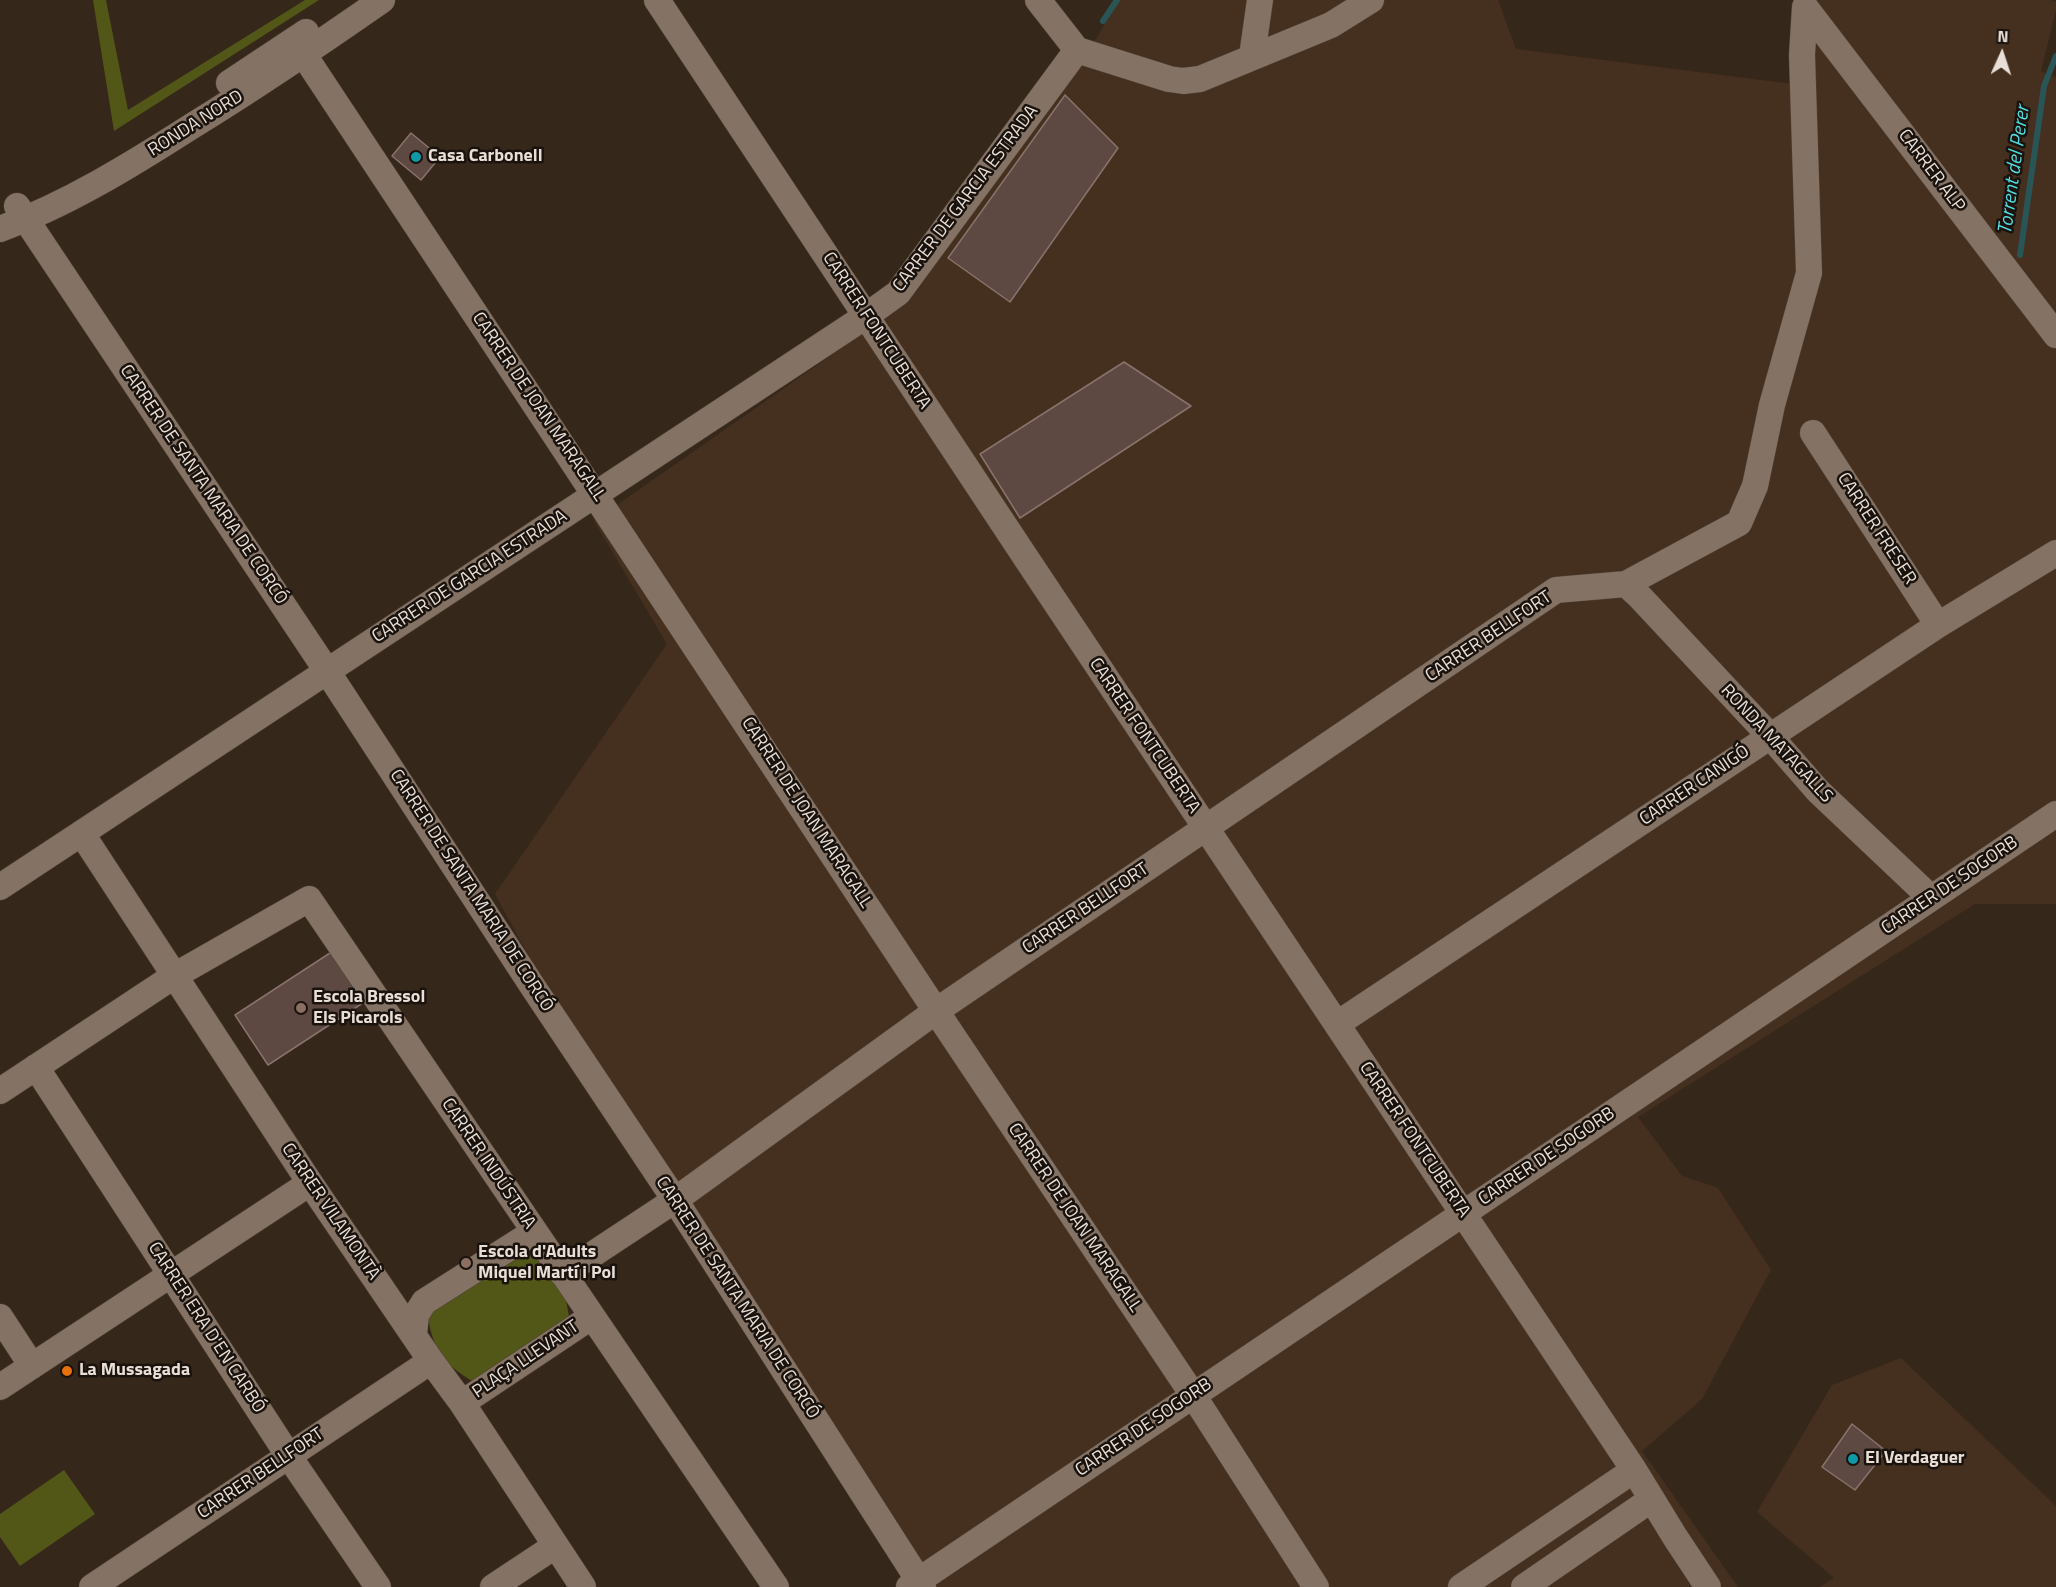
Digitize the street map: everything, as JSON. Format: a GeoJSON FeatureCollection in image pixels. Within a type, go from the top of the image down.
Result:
{"type":"FeatureCollection","features":[{"type":"Feature","properties":{"kind":"street","name":"RONDA NORD"},"geometry":{"type":"LineString","coordinates":[[299,47],[354,0]]}},
{"type":"Feature","properties":{"kind":"street","name":"RONDA NORD"},"geometry":{"type":"LineString","coordinates":[[0,229],[14,213],[41,196],[77,178],[382,0]]}},
{"type":"Feature","properties":{"kind":"street","name":"CARRER FONTCUBERTA"},"geometry":{"type":"LineString","coordinates":[[657,0],[1634,1470],[1708,1587]]}},
{"type":"Feature","properties":{"kind":"street"},"geometry":{"type":"LineString","coordinates":[[1038,0],[1077,51],[1137,70],[1183,81],[1200,79],[1331,25],[1371,0]]}},
{"type":"Feature","properties":{"kind":"street"},"geometry":{"type":"LineString","coordinates":[[1058,0],[1077,51]]}},
{"type":"Feature","properties":{"kind":"street"},"geometry":{"type":"LineString","coordinates":[[1252,56],[1260,0]]}},
{"type":"Feature","properties":{"kind":"street","name":"CARRER ALP"},"geometry":{"type":"LineString","coordinates":[[1626,584],[1739,523],[1755,486],[1772,405],[1809,273],[1802,55],[1805,7],[2056,335]]}},
{"type":"Feature","properties":{"kind":"street","name":"CARRER DE JOAN MARAGALL"},"geometry":{"type":"LineString","coordinates":[[299,47],[936,1011],[1193,1395],[1316,1587]]}},
{"type":"Feature","properties":{"kind":"street","name":"CARRER DE GARCIA ESTRADA"},"geometry":{"type":"LineString","coordinates":[[0,887],[898,293],[1077,51]]}},
{"type":"Feature","properties":{"kind":"street","name":"CARRER DE SANTA MARIA DE CORCÓ"},"geometry":{"type":"LineString","coordinates":[[14,213],[327,671],[675,1200],[916,1585]]}},
{"type":"Feature","properties":{"kind":"street","name":"CARRER FRESER"},"geometry":{"type":"LineString","coordinates":[[1814,432],[1938,625]]}},
{"type":"Feature","properties":{"kind":"street","name":"CARRER CANIGÓ"},"geometry":{"type":"LineString","coordinates":[[1337,1024],[1938,625],[2056,553]]}},
{"type":"Feature","properties":{"kind":"street","name":"RONDA MATAGALLS"},"geometry":{"type":"LineString","coordinates":[[1626,584],[1770,736],[1818,791],[1931,898]]}},
{"type":"Feature","properties":{"kind":"street","name":"CARRER BELLFORT"},"geometry":{"type":"LineString","coordinates":[[563,1274],[675,1200],[936,1011],[1556,590],[1626,584]]}},
{"type":"Feature","properties":{"kind":"street","name":"CARRER DE SOGORB"},"geometry":{"type":"LineString","coordinates":[[916,1585],[1193,1395],[2056,814]]}},
{"type":"Feature","properties":{"kind":"street","name":"CARRER VILAMONTÀ"},"geometry":{"type":"LineString","coordinates":[[82,834],[310,1183],[431,1362],[462,1403],[583,1587]]}},
{"type":"Feature","properties":{"kind":"street","name":"CARRER INDÚSTRIA"},"geometry":{"type":"LineString","coordinates":[[174,976],[309,899],[776,1587]]}},
{"type":"Feature","properties":{"kind":"street"},"geometry":{"type":"LineString","coordinates":[[0,1091],[174,976]]}},
{"type":"Feature","properties":{"kind":"street","name":"CARRER ERA D'EN CARBÓ"},"geometry":{"type":"LineString","coordinates":[[36,1067],[288,1455],[378,1587]]}},
{"type":"Feature","properties":{"kind":"street"},"geometry":{"type":"LineString","coordinates":[[0,1387],[310,1183]]}},
{"type":"Feature","properties":{"kind":"street"},"geometry":{"type":"LineString","coordinates":[[414,1334],[416,1315],[424,1302],[534,1232]]}},
{"type":"Feature","properties":{"kind":"street"},"geometry":{"type":"LineString","coordinates":[[0,1317],[32,1366]]}},
{"type":"Feature","properties":{"kind":"street","name":"PLAÇA LLEVANT"},"geometry":{"type":"LineString","coordinates":[[462,1403],[591,1317]]}},
{"type":"Feature","properties":{"kind":"street","name":"CARRER BELLFORT"},"geometry":{"type":"LineString","coordinates":[[92,1587],[431,1362]]}},
{"type":"Feature","properties":{"kind":"street"},"geometry":{"type":"LineString","coordinates":[[1461,1587],[1634,1470]]}},
{"type":"Feature","properties":{"kind":"street"},"geometry":{"type":"LineString","coordinates":[[1524,1587],[1652,1499]]}},
{"type":"Feature","properties":{"kind":"street"},"geometry":{"type":"LineString","coordinates":[[493,1587],[555,1546]]}},
{"type":"Feature","properties":{"kind":"shaded area"},"geometry":{"type":"Polygon","coordinates":[[[1117,0],[1498,0],[1516,49],[1793,84],[1795,0],[2051,0],[2056,2],[2041,71],[2056,77],[2056,904],[1975,904],[1638,1117],[1682,1176],[1718,1188],[1771,1270],[1702,1399],[1642,1451],[1738,1587],[930,1587],[530,987],[531,960],[495,894],[667,644],[594,521],[856,338],[906,297],[1077,61],[1098,36],[1117,0]]]}},
{"type":"Feature","properties":{"kind":"shaded area"},"geometry":{"type":"Polygon","coordinates":[[[1901,1358],[2056,1506],[2056,1587],[1820,1587],[1834,1578],[1757,1512],[1832,1385],[1901,1358]]]}},
{"type":"Feature","properties":{"kind":"green space"},"geometry":{"type":"Polygon","coordinates":[[[93,0],[106,0],[128,110],[305,0],[319,0],[114,131],[93,0]]]}},
{"type":"Feature","properties":{"kind":"green space"},"geometry":{"type":"Polygon","coordinates":[[[520,1249],[541,1261],[566,1300],[570,1322],[474,1382],[453,1368],[440,1353],[432,1335],[427,1310],[520,1249]]]}},
{"type":"Feature","properties":{"kind":"green space"},"geometry":{"type":"Polygon","coordinates":[[[64,1470],[95,1514],[20,1566],[0,1537],[0,1514],[64,1470]]]}},
{"type":"Feature","properties":{"kind":"building"},"geometry":{"type":"Polygon","coordinates":[[[1065,95],[1118,148],[1010,302],[948,258],[1065,95]]]}},
{"type":"Feature","properties":{"kind":"building","name":"Casa Carbonell"},"geometry":{"type":"Polygon","coordinates":[[[411,133],[440,157],[421,180],[392,156],[411,133]]]}},
{"type":"Feature","properties":{"kind":"building"},"geometry":{"type":"Polygon","coordinates":[[[1124,362],[1191,406],[1020,518],[980,454],[1124,362]]]}},
{"type":"Feature","properties":{"kind":"building","name":"Escola Bressol Els Picarols"},"geometry":{"type":"Polygon","coordinates":[[[333,951],[366,1001],[268,1065],[235,1015],[333,951]]]}},
{"type":"Feature","properties":{"kind":"building","name":"El Verdaguer"},"geometry":{"type":"Polygon","coordinates":[[[1852,1424],[1886,1451],[1855,1490],[1822,1467],[1852,1424]]]}},
{"type":"Feature","properties":{"kind":"waterway"},"geometry":{"type":"LineString","coordinates":[[1103,21],[1117,0]]}},
{"type":"Feature","properties":{"kind":"waterway","name":"Torrent del Perer"},"geometry":{"type":"LineString","coordinates":[[2020,255],[2044,86],[2056,56]]}},
{"type":"Feature","properties":{"kind":"place","name":"Casa Carbonell"},"geometry":{"type":"Point","coordinates":[416,157]}},
{"type":"Feature","properties":{"kind":"place","name":"Escola Bressol Els Picarols"},"geometry":{"type":"Point","coordinates":[301,1008]}},
{"type":"Feature","properties":{"kind":"place","name":"Escola d'Adults Miquel Martí i Pol"},"geometry":{"type":"Point","coordinates":[466,1263]}},
{"type":"Feature","properties":{"kind":"place","name":"La Mussagada"},"geometry":{"type":"Point","coordinates":[67,1371]}},
{"type":"Feature","properties":{"kind":"place","name":"El Verdaguer"},"geometry":{"type":"Point","coordinates":[1853,1459]}}]}
